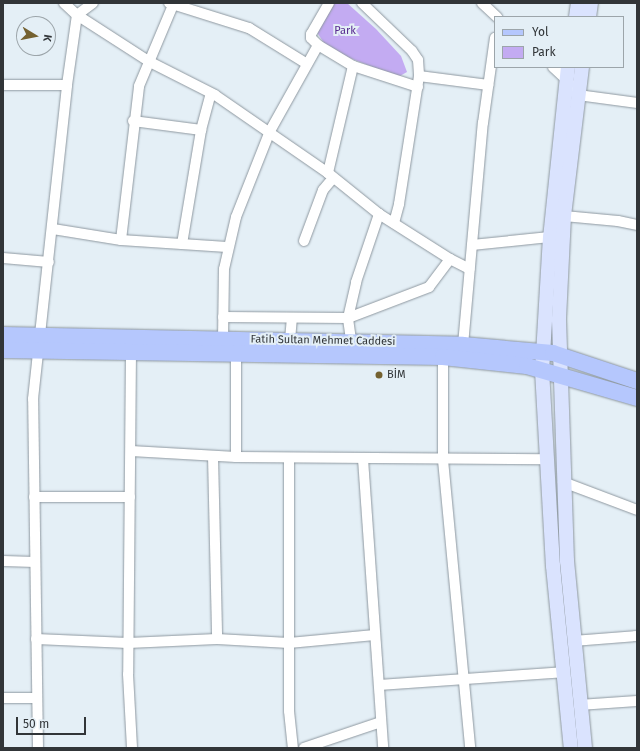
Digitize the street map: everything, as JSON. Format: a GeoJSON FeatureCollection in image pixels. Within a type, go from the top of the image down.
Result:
{"type":"FeatureCollection","features":[{"type":"Feature","properties":{"kind":"main road"},"geometry":{"type":"LineString","coordinates":[[576,16],[578,3]]}},
{"type":"Feature","properties":{"kind":"main road"},"geometry":{"type":"LineString","coordinates":[[589,16],[591,3]]}},
{"type":"Feature","properties":{"kind":"main road"},"geometry":{"type":"LineString","coordinates":[[582,68],[564,216],[560,375],[563,482],[573,641],[585,748]]}},
{"type":"Feature","properties":{"kind":"main road"},"geometry":{"type":"LineString","coordinates":[[567,73],[550,236],[542,370],[546,459],[563,672],[571,748]]}},
{"type":"Feature","properties":{"kind":"main road","name":"Fatih Sultan Mehmet Caddesi"},"geometry":{"type":"LineString","coordinates":[[3,336],[40,343],[223,340],[351,340],[463,345],[560,354],[637,381]]}},
{"type":"Feature","properties":{"kind":"main road"},"geometry":{"type":"LineString","coordinates":[[3,350],[40,343],[131,351],[443,357],[499,361],[542,370],[637,398]]}},
{"type":"Feature","properties":{"kind":"street"},"geometry":{"type":"LineString","coordinates":[[64,3],[77,15],[150,62],[211,93],[270,131],[379,214],[450,259],[470,269]]}},
{"type":"Feature","properties":{"kind":"street"},"geometry":{"type":"LineString","coordinates":[[38,748],[33,399],[53,229],[67,85],[77,15],[93,3]]}},
{"type":"Feature","properties":{"kind":"street"},"geometry":{"type":"LineString","coordinates":[[330,3],[311,34],[318,45],[353,66],[418,87]]}},
{"type":"Feature","properties":{"kind":"street"},"geometry":{"type":"LineString","coordinates":[[362,3],[412,51],[418,60],[418,87],[394,224]]}},
{"type":"Feature","properties":{"kind":"street"},"geometry":{"type":"LineString","coordinates":[[482,3],[495,16]]}},
{"type":"Feature","properties":{"kind":"street"},"geometry":{"type":"LineString","coordinates":[[121,240],[139,86],[150,62],[171,4],[248,28],[308,64]]}},
{"type":"Feature","properties":{"kind":"street"},"geometry":{"type":"LineString","coordinates":[[223,340],[224,269],[227,247],[236,217],[270,131],[318,45]]}},
{"type":"Feature","properties":{"kind":"street"},"geometry":{"type":"LineString","coordinates":[[463,345],[488,85],[494,45]]}},
{"type":"Feature","properties":{"kind":"street"},"geometry":{"type":"LineString","coordinates":[[304,241],[323,190],[330,176],[353,66]]}},
{"type":"Feature","properties":{"kind":"street"},"geometry":{"type":"LineString","coordinates":[[555,68],[567,73],[578,95],[637,103]]}},
{"type":"Feature","properties":{"kind":"street"},"geometry":{"type":"LineString","coordinates":[[419,76],[488,85]]}},
{"type":"Feature","properties":{"kind":"street"},"geometry":{"type":"LineString","coordinates":[[3,85],[67,85]]}},
{"type":"Feature","properties":{"kind":"street"},"geometry":{"type":"LineString","coordinates":[[182,244],[201,130],[211,93]]}},
{"type":"Feature","properties":{"kind":"street"},"geometry":{"type":"LineString","coordinates":[[134,121],[201,130]]}},
{"type":"Feature","properties":{"kind":"street"},"geometry":{"type":"LineString","coordinates":[[351,340],[348,318],[359,270],[379,214]]}},
{"type":"Feature","properties":{"kind":"street"},"geometry":{"type":"LineString","coordinates":[[564,216],[618,221],[637,225]]}},
{"type":"Feature","properties":{"kind":"street"},"geometry":{"type":"LineString","coordinates":[[53,229],[121,240],[227,247]]}},
{"type":"Feature","properties":{"kind":"street"},"geometry":{"type":"LineString","coordinates":[[472,245],[550,236]]}},
{"type":"Feature","properties":{"kind":"street"},"geometry":{"type":"LineString","coordinates":[[3,258],[48,262]]}},
{"type":"Feature","properties":{"kind":"street"},"geometry":{"type":"LineString","coordinates":[[223,317],[348,318],[429,287],[450,259]]}},
{"type":"Feature","properties":{"kind":"street"},"geometry":{"type":"LineString","coordinates":[[290,340],[292,318]]}},
{"type":"Feature","properties":{"kind":"street"},"geometry":{"type":"LineString","coordinates":[[131,351],[128,643],[132,748]]}},
{"type":"Feature","properties":{"kind":"street"},"geometry":{"type":"LineString","coordinates":[[236,352],[236,456]]}},
{"type":"Feature","properties":{"kind":"street"},"geometry":{"type":"LineString","coordinates":[[443,357],[443,460],[470,748]]}},
{"type":"Feature","properties":{"kind":"street"},"geometry":{"type":"LineString","coordinates":[[130,451],[213,456],[289,458],[443,460],[546,459]]}},
{"type":"Feature","properties":{"kind":"street"},"geometry":{"type":"LineString","coordinates":[[213,456],[217,639]]}},
{"type":"Feature","properties":{"kind":"street"},"geometry":{"type":"LineString","coordinates":[[289,458],[289,643],[290,711],[293,748]]}},
{"type":"Feature","properties":{"kind":"street"},"geometry":{"type":"LineString","coordinates":[[363,459],[383,748]]}},
{"type":"Feature","properties":{"kind":"street"},"geometry":{"type":"LineString","coordinates":[[563,482],[637,510]]}},
{"type":"Feature","properties":{"kind":"street"},"geometry":{"type":"LineString","coordinates":[[34,497],[130,497]]}},
{"type":"Feature","properties":{"kind":"street"},"geometry":{"type":"LineString","coordinates":[[3,561],[35,562]]}},
{"type":"Feature","properties":{"kind":"street"},"geometry":{"type":"LineString","coordinates":[[36,639],[128,643],[217,639],[289,643],[375,635]]}},
{"type":"Feature","properties":{"kind":"street"},"geometry":{"type":"LineString","coordinates":[[573,641],[637,636]]}},
{"type":"Feature","properties":{"kind":"street"},"geometry":{"type":"LineString","coordinates":[[379,685],[563,672]]}},
{"type":"Feature","properties":{"kind":"street"},"geometry":{"type":"LineString","coordinates":[[3,698],[37,698]]}},
{"type":"Feature","properties":{"kind":"street"},"geometry":{"type":"LineString","coordinates":[[579,705],[637,701]]}},
{"type":"Feature","properties":{"kind":"street"},"geometry":{"type":"LineString","coordinates":[[304,748],[381,722]]}},
{"type":"Feature","properties":{"kind":"green space","name":"Park"},"geometry":{"type":"Polygon","coordinates":[[[333,3],[347,3],[376,29],[401,56],[407,72],[398,77],[342,55],[324,43],[316,31],[333,3]]]}},
{"type":"Feature","properties":{"kind":"place","name":"BİM"},"geometry":{"type":"Point","coordinates":[379,375]}}]}
